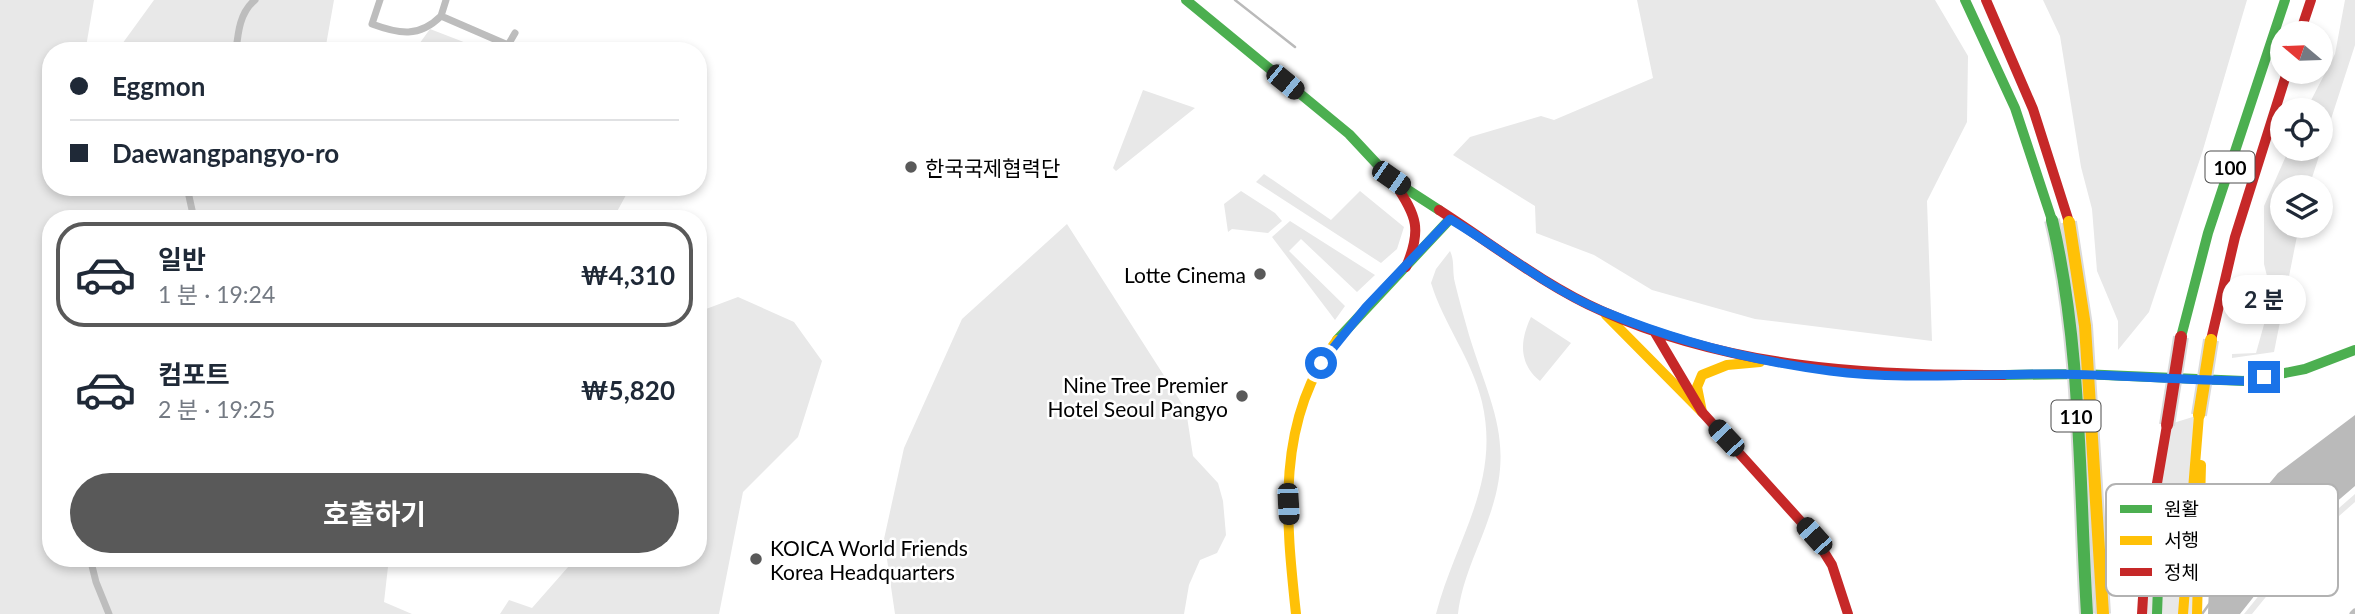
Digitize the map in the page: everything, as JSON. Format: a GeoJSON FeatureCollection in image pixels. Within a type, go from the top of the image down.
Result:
{"type":"FeatureCollection","features":[{"type":"Feature","properties":{"kind":"main road"},"geometry":{"type":"LineString","coordinates":[[1186,0],[1349,134],[1391,178],[1561,289],[1601,311],[1654,331],[1771,362],[1832,371],[1904,376],[2036,374],[2244,381],[2305,369],[2355,350]]}},
{"type":"Feature","properties":{"kind":"main road","name":"110"},"geometry":{"type":"LineString","coordinates":[[1965,0],[2021,122],[2044,186],[2063,267],[2071,342],[2087,614]]}},
{"type":"Feature","properties":{"kind":"main road","name":"110"},"geometry":{"type":"LineString","coordinates":[[1986,0],[2010,47],[2057,178],[2069,222],[2085,326],[2103,614]]}},
{"type":"Feature","properties":{"kind":"main road","name":"100"},"geometry":{"type":"LineString","coordinates":[[2162,484],[2167,425],[2181,337],[2208,233],[2285,0]]}},
{"type":"Feature","properties":{"kind":"main road"},"geometry":{"type":"LineString","coordinates":[[2304,21],[2311,0]]}},
{"type":"Feature","properties":{"kind":"main road","name":"100"},"geometry":{"type":"LineString","coordinates":[[2193,484],[2199,415],[2211,340],[2235,237],[2283,84]]}},
{"type":"Feature","properties":{"kind":"main road"},"geometry":{"type":"LineString","coordinates":[[1391,178],[1417,220],[1418,236],[1406,267]]}},
{"type":"Feature","properties":{"kind":"main road"},"geometry":{"type":"LineString","coordinates":[[1296,614],[1288,504],[1292,442],[1306,392],[1330,349],[1450,219]]}},
{"type":"Feature","properties":{"kind":"main road"},"geometry":{"type":"LineString","coordinates":[[1601,311],[1702,412],[1814,536],[1832,565],[1848,614]]}},
{"type":"Feature","properties":{"kind":"main road"},"geometry":{"type":"LineString","coordinates":[[1654,331],[1702,412]]}},
{"type":"Feature","properties":{"kind":"main road"},"geometry":{"type":"LineString","coordinates":[[1702,412],[1697,387],[1702,375],[1727,365],[1771,362]]}},
{"type":"Feature","properties":{"kind":"main road"},"geometry":{"type":"LineString","coordinates":[[2199,415],[2201,484]]}},
{"type":"Feature","properties":{"kind":"main road"},"geometry":{"type":"LineString","coordinates":[[2157,484],[2167,425]]}},
{"type":"Feature","properties":{"kind":"main road"},"geometry":{"type":"LineString","coordinates":[[2142,614],[2143,596]]}},
{"type":"Feature","properties":{"kind":"main road","name":"100"},"geometry":{"type":"LineString","coordinates":[[2157,596],[2157,614]]}},
{"type":"Feature","properties":{"kind":"main road","name":"100"},"geometry":{"type":"LineString","coordinates":[[2183,614],[2184,596]]}},
{"type":"Feature","properties":{"kind":"main road"},"geometry":{"type":"LineString","coordinates":[[2197,614],[2198,596]]}},
{"type":"Feature","properties":{"kind":"street"},"geometry":{"type":"LineString","coordinates":[[237,42],[247,7],[255,0]]}},
{"type":"Feature","properties":{"kind":"street"},"geometry":{"type":"LineString","coordinates":[[380,0],[372,24],[409,34],[419,32],[441,16],[446,0]]}},
{"type":"Feature","properties":{"kind":"street"},"geometry":{"type":"LineString","coordinates":[[441,16],[501,42]]}},
{"type":"Feature","properties":{"kind":"street"},"geometry":{"type":"LineString","coordinates":[[510,42],[515,33]]}},
{"type":"Feature","properties":{"kind":"street"},"geometry":{"type":"LineString","coordinates":[[92,567],[110,614]]}},
{"type":"Feature","properties":{"kind":"shaded area"},"geometry":{"type":"Polygon","coordinates":[[[0,0],[94,0],[87,42],[42,42],[42,196],[625,196],[618,210],[42,210],[42,567],[388,567],[384,602],[412,614],[0,614],[0,0]]]}},
{"type":"Feature","properties":{"kind":"shaded area"},"geometry":{"type":"Polygon","coordinates":[[[154,0],[334,0],[327,42],[124,42],[154,0]]]}},
{"type":"Feature","properties":{"kind":"shaded area"},"geometry":{"type":"Polygon","coordinates":[[[1637,0],[1935,0],[1968,56],[1967,122],[1927,201],[1932,341],[1755,319],[1652,290],[1594,255],[1536,233],[1535,206],[1453,155],[1470,137],[1541,116],[1554,120],[1653,78],[1637,0]]]}},
{"type":"Feature","properties":{"kind":"shaded area"},"geometry":{"type":"Polygon","coordinates":[[[2043,0],[2247,0],[2202,153],[2149,312],[2118,350],[2118,321],[2097,271],[2092,209],[2081,167],[2060,36],[2043,0]]]}},
{"type":"Feature","properties":{"kind":"shaded area"},"geometry":{"type":"Polygon","coordinates":[[[2345,0],[2355,0],[2355,45],[2333,113],[2333,98],[2312,98],[2319,84],[2333,84],[2335,54],[2345,0]]]}},
{"type":"Feature","properties":{"kind":"shaded area"},"geometry":{"type":"Polygon","coordinates":[[[430,29],[464,42],[421,42],[430,29]]]}},
{"type":"Feature","properties":{"kind":"shaded area"},"geometry":{"type":"Polygon","coordinates":[[[1143,90],[1195,108],[1116,171],[1113,168],[1143,90]]]}},
{"type":"Feature","properties":{"kind":"shaded area"},"geometry":{"type":"Polygon","coordinates":[[[2284,161],[2317,161],[2313,175],[2278,175],[2284,161]]]}},
{"type":"Feature","properties":{"kind":"shaded area"},"geometry":{"type":"Polygon","coordinates":[[[1264,174],[1331,220],[1360,191],[1404,227],[1397,249],[1381,263],[1256,182],[1264,174]]]}},
{"type":"Feature","properties":{"kind":"shaded area"},"geometry":{"type":"Polygon","coordinates":[[[1241,191],[1275,213],[1282,221],[1268,233],[1232,229],[1228,232],[1224,204],[1241,191]]]}},
{"type":"Feature","properties":{"kind":"shaded area"},"geometry":{"type":"Polygon","coordinates":[[[2270,192],[2270,238],[2297,238],[2274,352],[2232,358],[2232,354],[2256,353],[2272,296],[2264,264],[2264,206],[2270,192]]]}},
{"type":"Feature","properties":{"kind":"shaded area"},"geometry":{"type":"Polygon","coordinates":[[[1290,221],[1375,275],[1357,292],[1301,239],[1289,251],[1345,306],[1335,320],[1272,237],[1290,221]]]}},
{"type":"Feature","properties":{"kind":"shaded area"},"geometry":{"type":"Polygon","coordinates":[[[1067,224],[1186,410],[1193,456],[1218,483],[1223,501],[1226,535],[1217,553],[1200,560],[1189,585],[1184,614],[895,614],[884,539],[904,448],[962,319],[1067,224]]]}},
{"type":"Feature","properties":{"kind":"shaded area"},"geometry":{"type":"Polygon","coordinates":[[[1450,251],[1460,302],[1497,424],[1500,467],[1497,490],[1467,577],[1458,614],[1436,614],[1473,511],[1486,459],[1486,431],[1477,386],[1431,283],[1436,269],[1450,251]]]}},
{"type":"Feature","properties":{"kind":"shaded area"},"geometry":{"type":"Polygon","coordinates":[[[738,297],[794,322],[822,361],[798,437],[743,492],[719,614],[500,614],[509,600],[532,608],[568,567],[707,567],[707,309],[738,297]]]}},
{"type":"Feature","properties":{"kind":"shaded area"},"geometry":{"type":"Polygon","coordinates":[[[1531,317],[1571,343],[1540,381],[1528,367],[1523,351],[1531,317]]]}},
{"type":"Feature","properties":{"kind":"shaded area"},"geometry":{"type":"Polygon","coordinates":[[[2199,415],[2198,484],[2159,484],[2167,425],[2199,415]]]}},
{"type":"Feature","properties":{"kind":"shaded area"},"geometry":{"type":"Polygon","coordinates":[[[2355,415],[2355,486],[2338,501],[2338,484],[2269,484],[2278,473],[2355,415]]]}},
{"type":"Feature","properties":{"kind":"shaded area"},"geometry":{"type":"Polygon","coordinates":[[[2355,494],[2355,502],[2338,517],[2338,509],[2355,494]]]}},
{"type":"Feature","properties":{"kind":"shaded area"},"geometry":{"type":"Polygon","coordinates":[[[2144,596],[2197,596],[2197,614],[2142,614],[2144,596]]]}},
{"type":"Feature","properties":{"kind":"shaded area"},"geometry":{"type":"Polygon","coordinates":[[[2209,596],[2254,596],[2240,614],[2208,614],[2209,596]]]}},
{"type":"Feature","properties":{"kind":"shaded area"},"geometry":{"type":"Polygon","coordinates":[[[2259,596],[2267,596],[2252,614],[2244,614],[2259,596]]]}},
{"type":"Feature","properties":{"kind":"waterway"},"geometry":{"type":"LineString","coordinates":[[1235,0],[1295,47]]}},
{"type":"Feature","properties":{"kind":"waterway"},"geometry":{"type":"LineString","coordinates":[[2202,614],[2210,603]]}},
{"type":"Feature","properties":{"kind":"traffic: fast"},"geometry":{"type":"LineString","coordinates":[[1186,0],[1349,134],[1391,179],[1439,210]]}},
{"type":"Feature","properties":{"kind":"traffic: fast"},"geometry":{"type":"LineString","coordinates":[[1965,0],[2015,108],[2052,220]]}},
{"type":"Feature","properties":{"kind":"traffic: fast"},"geometry":{"type":"LineString","coordinates":[[2181,337],[2208,233],[2285,0]]}},
{"type":"Feature","properties":{"kind":"traffic: fast"},"geometry":{"type":"LineString","coordinates":[[1337,340],[1450,219]]}},
{"type":"Feature","properties":{"kind":"traffic: fast"},"geometry":{"type":"LineString","coordinates":[[2052,220],[2062,268],[2074,366],[2087,614]]}},
{"type":"Feature","properties":{"kind":"traffic: fast"},"geometry":{"type":"LineString","coordinates":[[2004,375],[2081,374],[2244,381],[2305,369],[2355,350]]}},
{"type":"Feature","properties":{"kind":"traffic: fast"},"geometry":{"type":"LineString","coordinates":[[2157,614],[2158,596]]}},
{"type":"Feature","properties":{"kind":"traffic: slow"},"geometry":{"type":"LineString","coordinates":[[2069,222],[2085,326],[2103,614]]}},
{"type":"Feature","properties":{"kind":"traffic: slow"},"geometry":{"type":"LineString","coordinates":[[1606,315],[1702,412]]}},
{"type":"Feature","properties":{"kind":"traffic: slow"},"geometry":{"type":"LineString","coordinates":[[1296,614],[1288,507],[1294,437],[1303,403],[1317,371],[1337,340]]}},
{"type":"Feature","properties":{"kind":"traffic: slow"},"geometry":{"type":"LineString","coordinates":[[2199,415],[2211,340]]}},
{"type":"Feature","properties":{"kind":"traffic: slow"},"geometry":{"type":"LineString","coordinates":[[1702,412],[1697,387],[1702,375],[1727,365],[1760,362]]}},
{"type":"Feature","properties":{"kind":"traffic: slow"},"geometry":{"type":"LineString","coordinates":[[2193,484],[2199,415]]}},
{"type":"Feature","properties":{"kind":"traffic: slow"},"geometry":{"type":"LineString","coordinates":[[2200,484],[2201,465]]}},
{"type":"Feature","properties":{"kind":"traffic: slow"},"geometry":{"type":"LineString","coordinates":[[2183,614],[2184,596]]}},
{"type":"Feature","properties":{"kind":"traffic: slow"},"geometry":{"type":"LineString","coordinates":[[2197,596],[2197,614]]}},
{"type":"Feature","properties":{"kind":"traffic: jam"},"geometry":{"type":"LineString","coordinates":[[1986,0],[2033,109],[2069,222]]}},
{"type":"Feature","properties":{"kind":"traffic: jam"},"geometry":{"type":"LineString","coordinates":[[2304,21],[2311,0]]}},
{"type":"Feature","properties":{"kind":"traffic: jam"},"geometry":{"type":"LineString","coordinates":[[2211,340],[2235,237],[2283,84]]}},
{"type":"Feature","properties":{"kind":"traffic: jam"},"geometry":{"type":"LineString","coordinates":[[1395,184],[1408,205],[1415,224],[1414,243],[1406,267]]}},
{"type":"Feature","properties":{"kind":"traffic: jam"},"geometry":{"type":"LineString","coordinates":[[1439,210],[1539,277],[1581,301],[1650,330],[1700,345],[1749,357],[1850,370],[2004,375]]}},
{"type":"Feature","properties":{"kind":"traffic: jam"},"geometry":{"type":"LineString","coordinates":[[1654,331],[1702,412],[1814,536],[1832,565],[1848,614]]}},
{"type":"Feature","properties":{"kind":"traffic: jam"},"geometry":{"type":"LineString","coordinates":[[2167,425],[2181,337]]}},
{"type":"Feature","properties":{"kind":"traffic: jam"},"geometry":{"type":"LineString","coordinates":[[2157,484],[2167,425]]}},
{"type":"Feature","properties":{"kind":"traffic: jam"},"geometry":{"type":"LineString","coordinates":[[2142,614],[2143,596]]}},
{"type":"Feature","properties":{"kind":"place","name":"한국국제협력단"},"geometry":{"type":"Point","coordinates":[911,167]}},
{"type":"Feature","properties":{"kind":"place","name":"Lotte Cinema"},"geometry":{"type":"Point","coordinates":[1260,274]}},
{"type":"Feature","properties":{"kind":"place","name":"Nine Tree Premier Hotel Seoul Pangyo"},"geometry":{"type":"Point","coordinates":[1242,396]}},
{"type":"Feature","properties":{"kind":"place","name":"KOICA World Friends Korea Headquarters"},"geometry":{"type":"Point","coordinates":[756,559]}},
{"type":"Feature","properties":{"kind":"route"},"geometry":{"type":"LineString","coordinates":[[1321,363],[1366,307],[1450,219],[1601,311],[1654,331],[1771,362],[1832,371],[1904,376],[1980,373],[2081,374],[2244,381],[2264,377]]}}]}
